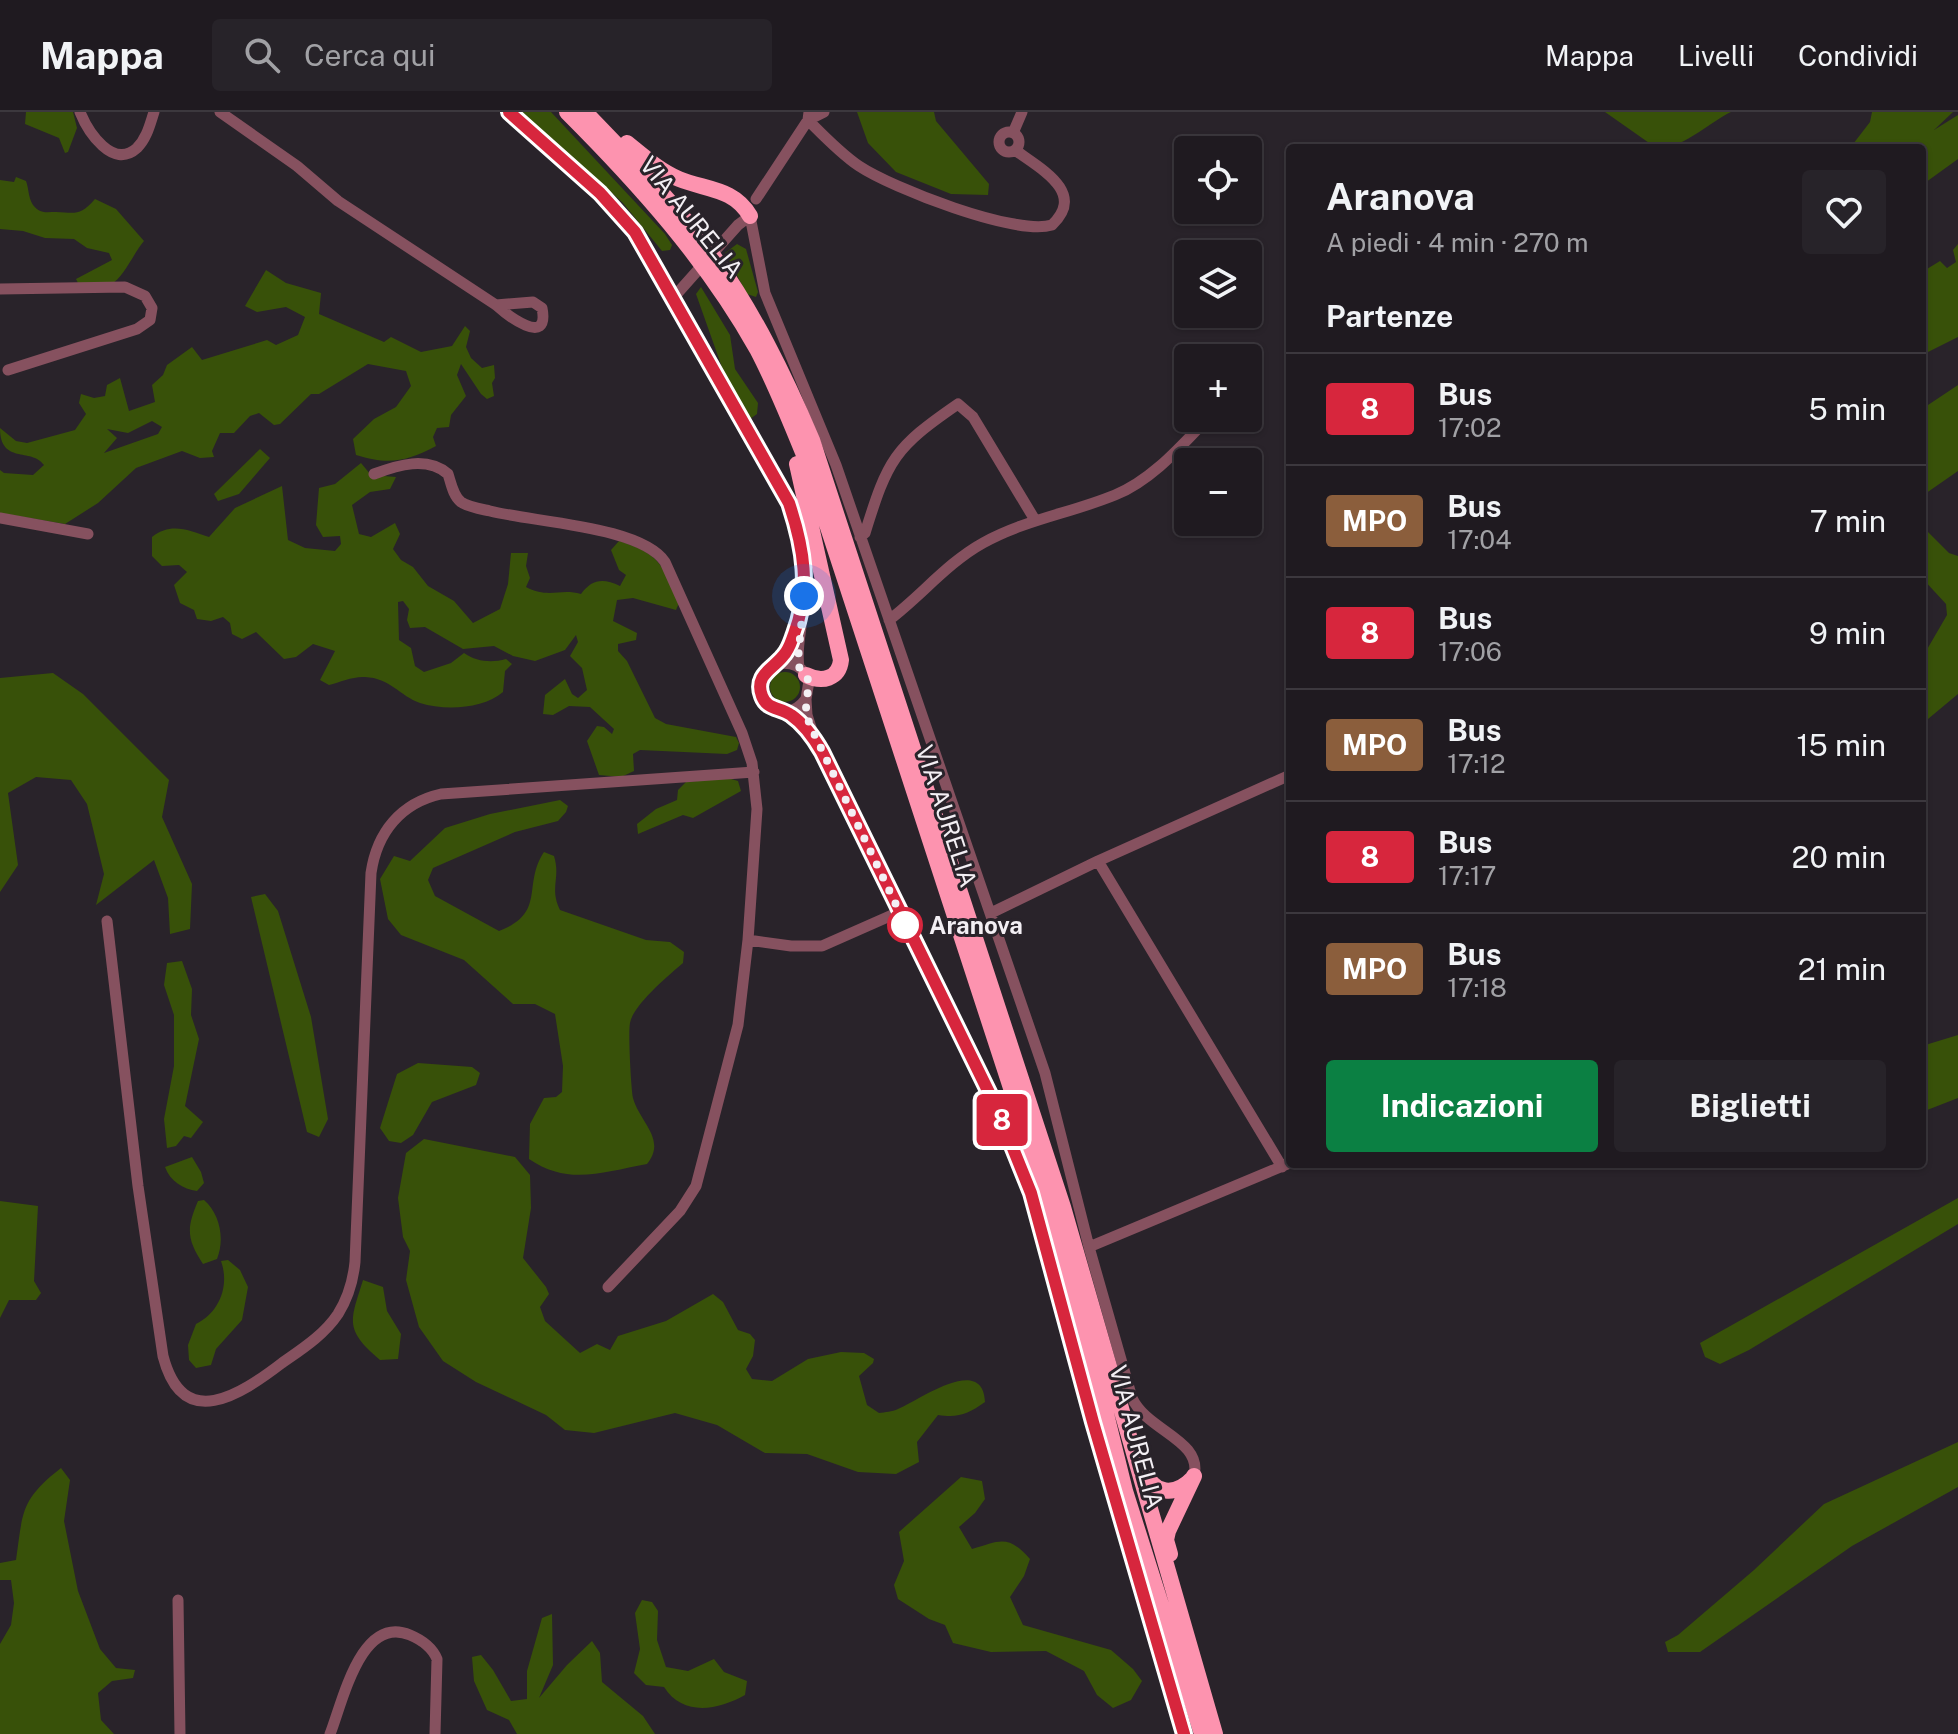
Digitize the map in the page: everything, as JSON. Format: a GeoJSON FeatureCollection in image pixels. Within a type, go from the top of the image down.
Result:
{"type":"FeatureCollection","features":[{"type":"Feature","properties":{"kind":"highway","name":"VIA AURELIA"},"geometry":{"type":"LineString","coordinates":[[567,112],[691,239]]}},
{"type":"Feature","properties":{"kind":"highway","name":"VIA AURELIA"},"geometry":{"type":"LineString","coordinates":[[585,112],[650,180],[723,281],[787,381],[812,440],[1063,1207],[1215,1734]]}},
{"type":"Feature","properties":{"kind":"highway"},"geometry":{"type":"LineString","coordinates":[[595,112],[623,140],[658,167],[684,181],[730,195],[740,202],[750,216]]}},
{"type":"Feature","properties":{"kind":"highway","name":"VIA AURELIA"},"geometry":{"type":"LineString","coordinates":[[723,281],[806,460],[1042,1183],[1091,1353],[1125,1491],[1202,1734]]}},
{"type":"Feature","properties":{"kind":"highway"},"geometry":{"type":"LineString","coordinates":[[759,353],[800,474],[841,660],[839,670],[830,677],[819,679],[803,671]]}},
{"type":"Feature","properties":{"kind":"highway"},"geometry":{"type":"LineString","coordinates":[[1119,1407],[1131,1427],[1152,1485],[1164,1492],[1175,1491],[1194,1476]]}},
{"type":"Feature","properties":{"kind":"highway"},"geometry":{"type":"LineString","coordinates":[[1183,1631],[1166,1537],[1194,1476]]}},
{"type":"Feature","properties":{"kind":"street"},"geometry":{"type":"LineString","coordinates":[[80,112],[94,137],[107,148],[122,154],[140,145],[147,135],[154,112]]}},
{"type":"Feature","properties":{"kind":"street"},"geometry":{"type":"LineString","coordinates":[[220,112],[297,166],[338,201],[496,305]]}},
{"type":"Feature","properties":{"kind":"street"},"geometry":{"type":"LineString","coordinates":[[509,112],[616,209],[635,232],[789,503],[802,548],[805,572],[797,649],[810,687],[806,699],[809,723],[818,745]]}},
{"type":"Feature","properties":{"kind":"street"},"geometry":{"type":"LineString","coordinates":[[756,199],[809,116],[824,112]]}},
{"type":"Feature","properties":{"kind":"street"},"geometry":{"type":"LineString","coordinates":[[809,116],[850,159],[900,187],[1008,223],[1028,227],[1052,225],[1062,212],[1066,199],[1062,188],[1015,150],[1019,141],[1013,133],[1022,112]]}},
{"type":"Feature","properties":{"kind":"street"},"geometry":{"type":"LineString","coordinates":[[674,297],[738,225],[750,216],[765,293],[821,425],[1048,1080],[1089,1247],[1134,1403],[1149,1421],[1190,1452],[1196,1463],[1194,1476]]}},
{"type":"Feature","properties":{"kind":"street"},"geometry":{"type":"LineString","coordinates":[[0,289],[125,287],[142,294],[152,308],[150,320],[137,329],[8,370]]}},
{"type":"Feature","properties":{"kind":"street"},"geometry":{"type":"LineString","coordinates":[[860,537],[865,533],[880,484],[902,447],[958,404],[973,417],[1035,520]]}},
{"type":"Feature","properties":{"kind":"street"},"geometry":{"type":"LineString","coordinates":[[889,620],[964,555],[992,538],[1035,520],[1122,492],[1158,468],[1194,432]]}},
{"type":"Feature","properties":{"kind":"street"},"geometry":{"type":"LineString","coordinates":[[374,474],[401,464],[433,466],[448,474],[456,497],[465,504],[503,515],[637,540],[652,547],[665,562],[748,748],[754,772],[757,809],[748,940],[738,1025],[696,1186],[680,1211],[608,1287]]}},
{"type":"Feature","properties":{"kind":"street"},"geometry":{"type":"LineString","coordinates":[[0,518],[88,534]]}},
{"type":"Feature","properties":{"kind":"street"},"geometry":{"type":"LineString","coordinates":[[803,607],[789,649],[764,673],[760,688],[766,703],[779,711],[794,710],[806,699]]}},
{"type":"Feature","properties":{"kind":"street"},"geometry":{"type":"LineString","coordinates":[[776,664],[784,662],[803,671]]}},
{"type":"Feature","properties":{"kind":"street"},"geometry":{"type":"LineString","coordinates":[[786,712],[804,726],[836,777],[998,1111],[1031,1193],[1093,1422],[1184,1734]]}},
{"type":"Feature","properties":{"kind":"street"},"geometry":{"type":"LineString","coordinates":[[107,921],[138,1186],[164,1360],[174,1381],[187,1395],[201,1402],[219,1401],[256,1383],[319,1336],[337,1315],[352,1286],[371,873],[380,839],[391,822],[414,804],[441,794],[754,772]]}},
{"type":"Feature","properties":{"kind":"street"},"geometry":{"type":"LineString","coordinates":[[991,913],[1286,777]]}},
{"type":"Feature","properties":{"kind":"street"},"geometry":{"type":"LineString","coordinates":[[1089,1247],[1286,1165],[1098,861]]}},
{"type":"Feature","properties":{"kind":"street"},"geometry":{"type":"LineString","coordinates":[[748,940],[791,946],[822,946],[899,912]]}},
{"type":"Feature","properties":{"kind":"street"},"geometry":{"type":"LineString","coordinates":[[178,1600],[180,1734]]}},
{"type":"Feature","properties":{"kind":"street"},"geometry":{"type":"LineString","coordinates":[[330,1734],[365,1649],[376,1637],[394,1631],[416,1637],[435,1654],[439,1674],[435,1734]]}},
{"type":"Feature","properties":{"kind":"green space"},"geometry":{"type":"Polygon","coordinates":[[[26,112],[73,112],[77,128],[68,152],[65,153],[59,138],[25,124],[26,112]]]}},
{"type":"Feature","properties":{"kind":"green space"},"geometry":{"type":"Polygon","coordinates":[[[521,112],[551,112],[665,234],[672,245],[670,250],[662,251],[623,203],[521,112]]]}},
{"type":"Feature","properties":{"kind":"green space"},"geometry":{"type":"Polygon","coordinates":[[[857,112],[934,112],[936,121],[989,184],[988,195],[951,194],[896,172],[868,143],[857,112]]]}},
{"type":"Feature","properties":{"kind":"green space"},"geometry":{"type":"Polygon","coordinates":[[[1605,112],[1731,112],[1676,144],[1651,144],[1605,112]]]}},
{"type":"Feature","properties":{"kind":"green space"},"geometry":{"type":"Polygon","coordinates":[[[1872,112],[1953,112],[1934,130],[1958,115],[1958,159],[1926,182],[1926,144],[1853,144],[1870,122],[1872,112]]]}},
{"type":"Feature","properties":{"kind":"green space"},"geometry":{"type":"Polygon","coordinates":[[[16,177],[26,181],[31,202],[41,211],[77,212],[95,199],[116,209],[144,241],[116,281],[79,285],[76,279],[112,260],[109,253],[87,248],[74,239],[45,238],[23,231],[0,229],[0,180],[14,182],[16,177]]]}},
{"type":"Feature","properties":{"kind":"green space"},"geometry":{"type":"Polygon","coordinates":[[[737,244],[746,249],[758,292],[756,297],[747,294],[725,253],[737,244]]]}},
{"type":"Feature","properties":{"kind":"green space"},"geometry":{"type":"Polygon","coordinates":[[[1958,244],[1958,337],[1926,353],[1926,270],[1940,261],[1947,268],[1956,262],[1953,250],[1958,244]]]}},
{"type":"Feature","properties":{"kind":"green space"},"geometry":{"type":"Polygon","coordinates":[[[266,270],[286,283],[321,293],[319,314],[384,342],[391,337],[421,352],[452,346],[465,326],[470,331],[466,347],[471,358],[482,368],[494,365],[494,396],[487,399],[481,394],[461,364],[457,375],[466,396],[451,415],[449,427],[437,428],[433,437],[436,446],[397,460],[367,458],[356,455],[353,439],[374,419],[396,407],[411,386],[406,371],[368,364],[319,394],[311,394],[280,424],[274,425],[259,413],[250,416],[234,433],[220,433],[212,451],[214,457],[200,458],[182,451],[136,468],[98,503],[65,524],[0,513],[0,470],[33,475],[44,465],[5,447],[0,428],[16,441],[27,443],[75,430],[86,414],[79,403],[81,394],[94,398],[105,396],[107,385],[120,378],[129,411],[155,402],[152,385],[163,375],[167,365],[192,347],[202,360],[267,340],[276,345],[298,335],[305,317],[286,307],[257,312],[245,306],[266,270]],[[152,421],[128,433],[107,429],[117,438],[104,453],[158,434],[162,427],[152,421]]]}},
{"type":"Feature","properties":{"kind":"green space"},"geometry":{"type":"Polygon","coordinates":[[[701,287],[730,335],[735,369],[758,403],[757,414],[750,419],[724,373],[696,294],[701,287]]]}},
{"type":"Feature","properties":{"kind":"green space"},"geometry":{"type":"Polygon","coordinates":[[[1958,385],[1958,471],[1926,493],[1926,406],[1958,385]]]}},
{"type":"Feature","properties":{"kind":"green space"},"geometry":{"type":"Polygon","coordinates":[[[260,449],[270,458],[239,494],[218,501],[214,494],[260,449]]]}},
{"type":"Feature","properties":{"kind":"green space"},"geometry":{"type":"Polygon","coordinates":[[[361,463],[371,475],[396,477],[390,489],[370,492],[352,505],[359,534],[371,537],[395,523],[400,534],[393,549],[401,560],[413,567],[428,586],[454,601],[473,623],[500,609],[508,584],[511,553],[528,553],[526,566],[530,578],[526,587],[548,593],[581,594],[598,581],[620,586],[626,575],[619,570],[611,550],[619,541],[652,556],[663,570],[679,603],[676,610],[633,598],[617,600],[613,621],[637,633],[636,640],[618,644],[618,651],[627,661],[655,718],[666,724],[736,737],[739,743],[737,750],[727,754],[640,750],[633,754],[634,771],[621,777],[599,775],[587,741],[597,726],[604,727],[612,734],[614,729],[590,707],[569,706],[553,715],[543,714],[545,695],[565,679],[572,694],[578,698],[587,690],[582,668],[570,656],[578,642],[576,635],[565,650],[535,661],[513,656],[494,646],[463,649],[425,627],[410,628],[407,620],[409,609],[403,601],[398,602],[399,640],[411,648],[415,666],[424,672],[451,663],[464,653],[485,661],[506,659],[512,664],[505,671],[503,692],[495,698],[463,707],[441,707],[420,703],[374,678],[356,677],[329,685],[320,680],[335,651],[313,644],[296,657],[284,659],[256,632],[242,639],[232,634],[230,623],[223,617],[211,621],[197,619],[194,610],[180,603],[174,585],[187,572],[179,565],[162,566],[152,556],[152,537],[173,529],[209,537],[235,508],[282,486],[288,540],[305,548],[335,551],[341,544],[340,536],[323,537],[316,525],[319,488],[335,484],[361,463]]]}},
{"type":"Feature","properties":{"kind":"green space"},"geometry":{"type":"Polygon","coordinates":[[[1926,530],[1949,553],[1958,556],[1958,694],[1926,721],[1926,651],[1947,615],[1946,604],[1926,582],[1926,530]]]}},
{"type":"Feature","properties":{"kind":"green space"},"geometry":{"type":"Polygon","coordinates":[[[785,672],[791,673],[799,681],[799,693],[791,701],[785,702],[779,701],[771,693],[770,687],[771,681],[779,673],[785,672]]]}},
{"type":"Feature","properties":{"kind":"green space"},"geometry":{"type":"Polygon","coordinates":[[[53,673],[83,694],[169,780],[162,817],[192,884],[190,929],[170,934],[168,898],[154,860],[96,905],[104,874],[87,804],[71,780],[36,777],[8,793],[18,865],[0,892],[0,678],[53,673]]]}},
{"type":"Feature","properties":{"kind":"green space"},"geometry":{"type":"Polygon","coordinates":[[[728,778],[738,781],[741,791],[693,818],[683,815],[638,834],[637,824],[656,809],[677,800],[678,790],[686,782],[728,778]]]}},
{"type":"Feature","properties":{"kind":"green space"},"geometry":{"type":"Polygon","coordinates":[[[560,800],[568,806],[558,821],[515,832],[433,868],[428,880],[435,896],[499,931],[514,924],[529,907],[534,876],[544,852],[554,856],[555,895],[560,910],[646,940],[670,942],[684,952],[683,963],[644,999],[630,1023],[633,1098],[653,1139],[652,1155],[647,1164],[586,1175],[558,1172],[529,1159],[530,1124],[544,1098],[556,1097],[562,1092],[563,1066],[555,1014],[535,1004],[513,1004],[464,960],[401,935],[388,919],[380,879],[394,856],[410,861],[445,828],[490,814],[560,800]]]}},
{"type":"Feature","properties":{"kind":"green space"},"geometry":{"type":"Polygon","coordinates":[[[265,894],[278,911],[311,1017],[328,1119],[319,1137],[307,1132],[251,897],[265,894]]]}},
{"type":"Feature","properties":{"kind":"green space"},"geometry":{"type":"Polygon","coordinates":[[[182,961],[192,989],[191,1015],[199,1039],[185,1106],[203,1122],[191,1138],[184,1136],[176,1146],[167,1148],[164,1119],[174,1066],[174,1015],[164,985],[167,963],[182,961]]]}},
{"type":"Feature","properties":{"kind":"green space"},"geometry":{"type":"Polygon","coordinates":[[[1958,1035],[1958,1098],[1926,1110],[1926,1045],[1958,1035]]]}},
{"type":"Feature","properties":{"kind":"green space"},"geometry":{"type":"Polygon","coordinates":[[[418,1063],[472,1067],[480,1073],[476,1085],[432,1102],[413,1135],[401,1143],[389,1141],[380,1128],[397,1074],[418,1063]]]}},
{"type":"Feature","properties":{"kind":"green space"},"geometry":{"type":"Polygon","coordinates":[[[424,1139],[515,1157],[530,1175],[531,1208],[523,1258],[549,1294],[540,1307],[545,1321],[580,1353],[597,1344],[610,1350],[618,1336],[666,1321],[713,1294],[723,1302],[738,1330],[750,1334],[755,1340],[753,1356],[746,1369],[752,1379],[772,1381],[808,1359],[841,1352],[864,1353],[874,1359],[859,1376],[867,1405],[879,1413],[896,1410],[934,1390],[962,1381],[973,1381],[982,1388],[985,1402],[963,1414],[938,1415],[917,1442],[919,1462],[896,1474],[858,1472],[807,1454],[765,1453],[717,1425],[675,1413],[594,1433],[565,1430],[546,1415],[476,1382],[443,1361],[419,1327],[406,1280],[410,1251],[403,1237],[398,1198],[406,1153],[424,1139]]]}},
{"type":"Feature","properties":{"kind":"green space"},"geometry":{"type":"Polygon","coordinates":[[[192,1157],[204,1183],[197,1191],[178,1184],[165,1167],[192,1157]]]}},
{"type":"Feature","properties":{"kind":"green space"},"geometry":{"type":"Polygon","coordinates":[[[1958,1198],[1958,1224],[1749,1350],[1720,1364],[1705,1357],[1700,1343],[1958,1198]]]}},
{"type":"Feature","properties":{"kind":"green space"},"geometry":{"type":"Polygon","coordinates":[[[204,1200],[214,1212],[220,1227],[221,1243],[217,1259],[203,1264],[191,1240],[190,1227],[198,1201],[204,1200]]]}},
{"type":"Feature","properties":{"kind":"green space"},"geometry":{"type":"Polygon","coordinates":[[[0,1201],[38,1206],[34,1281],[41,1293],[36,1300],[9,1300],[0,1318],[0,1201]]]}},
{"type":"Feature","properties":{"kind":"green space"},"geometry":{"type":"Polygon","coordinates":[[[228,1260],[240,1270],[248,1287],[242,1320],[216,1349],[211,1365],[196,1368],[189,1360],[188,1345],[196,1324],[211,1313],[220,1298],[224,1280],[221,1261],[228,1260]]]}},
{"type":"Feature","properties":{"kind":"green space"},"geometry":{"type":"Polygon","coordinates":[[[363,1280],[383,1287],[387,1311],[401,1334],[398,1359],[380,1360],[355,1332],[353,1316],[363,1280]]]}},
{"type":"Feature","properties":{"kind":"green space"},"geometry":{"type":"Polygon","coordinates":[[[1958,1442],[1958,1487],[1852,1546],[1700,1652],[1668,1652],[1665,1642],[1678,1635],[1754,1570],[1824,1504],[1958,1442]]]}},
{"type":"Feature","properties":{"kind":"green space"},"geometry":{"type":"Polygon","coordinates":[[[61,1468],[70,1480],[64,1521],[78,1591],[100,1649],[116,1668],[135,1670],[133,1678],[112,1681],[98,1693],[101,1720],[114,1734],[0,1734],[0,1644],[11,1625],[14,1603],[11,1580],[0,1580],[0,1563],[16,1560],[26,1508],[38,1489],[61,1468]]]}},
{"type":"Feature","properties":{"kind":"green space"},"geometry":{"type":"Polygon","coordinates":[[[961,1477],[982,1481],[985,1499],[959,1527],[972,1549],[1009,1543],[1030,1559],[1024,1576],[1010,1597],[1023,1625],[1111,1650],[1142,1681],[1131,1700],[1113,1708],[1097,1695],[1084,1671],[1046,1651],[991,1652],[953,1643],[945,1625],[929,1619],[898,1599],[894,1585],[904,1561],[899,1532],[961,1477]]]}},
{"type":"Feature","properties":{"kind":"green space"},"geometry":{"type":"Polygon","coordinates":[[[642,1600],[652,1602],[658,1611],[657,1640],[666,1667],[688,1671],[714,1659],[724,1672],[747,1681],[745,1695],[713,1707],[691,1707],[672,1697],[664,1687],[646,1685],[634,1673],[640,1649],[635,1613],[642,1600]]]}},
{"type":"Feature","properties":{"kind":"green space"},"geometry":{"type":"Polygon","coordinates":[[[552,1614],[553,1665],[539,1698],[592,1641],[600,1653],[602,1682],[643,1716],[655,1734],[517,1734],[509,1720],[487,1710],[474,1681],[472,1657],[481,1655],[511,1701],[527,1699],[527,1671],[542,1618],[552,1614]]]}},
{"type":"Feature","properties":{"kind":"bus line","name":"8"},"geometry":{"type":"LineString","coordinates":[[509,112],[600,193],[635,232],[777,477],[789,503],[802,548],[805,572],[803,607],[789,649],[764,673],[760,688],[762,696],[772,708],[786,712],[799,721],[822,752],[1005,1127],[1031,1193],[1093,1422],[1184,1734]]}},
{"type":"Feature","properties":{"kind":"place","name":"Aranova"},"geometry":{"type":"Point","coordinates":[905,925]}},
{"type":"Feature","properties":{"kind":"route"},"geometry":{"type":"LineString","coordinates":[[804,596],[797,649],[799,667],[810,687],[806,699],[809,723],[911,936],[905,925]]}}]}
